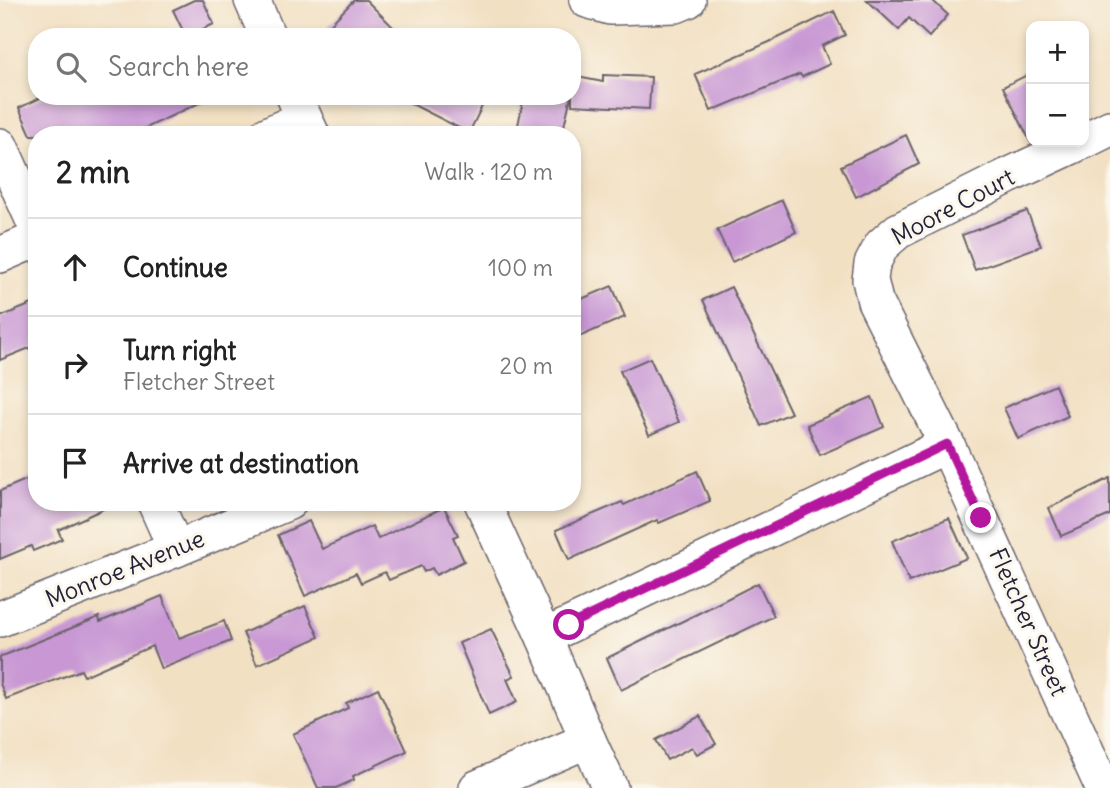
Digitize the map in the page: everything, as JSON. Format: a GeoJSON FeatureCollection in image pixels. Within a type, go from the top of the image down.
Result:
{"type":"FeatureCollection","features":[{"type":"Feature","properties":{"kind":"street"},"geometry":{"type":"LineString","coordinates":[[252,0],[264,28]]}},
{"type":"Feature","properties":{"kind":"street"},"geometry":{"type":"LineString","coordinates":[[587,0],[610,7],[676,5],[688,0]]}},
{"type":"Feature","properties":{"kind":"street"},"geometry":{"type":"LineString","coordinates":[[284,126],[303,116]]}},
{"type":"Feature","properties":{"kind":"street","name":"Moore Court"},"geometry":{"type":"LineString","coordinates":[[1089,138],[1110,128]]}},
{"type":"Feature","properties":{"kind":"street"},"geometry":{"type":"LineString","coordinates":[[0,146],[28,208]]}},
{"type":"Feature","properties":{"kind":"street","name":"Moore Court"},"geometry":{"type":"LineString","coordinates":[[872,264],[881,245],[898,231],[1069,147]]}},
{"type":"Feature","properties":{"kind":"street"},"geometry":{"type":"LineString","coordinates":[[0,255],[28,243]]}},
{"type":"Feature","properties":{"kind":"street","name":"Fletcher Street"},"geometry":{"type":"LineString","coordinates":[[872,264],[870,279],[875,300],[947,444],[1103,788]]}},
{"type":"Feature","properties":{"kind":"street"},"geometry":{"type":"LineString","coordinates":[[544,636],[947,444]]}},
{"type":"Feature","properties":{"kind":"street"},"geometry":{"type":"LineString","coordinates":[[160,511],[176,550]]}},
{"type":"Feature","properties":{"kind":"street","name":"Monroe Avenue"},"geometry":{"type":"LineString","coordinates":[[0,619],[268,511]]}},
{"type":"Feature","properties":{"kind":"street"},"geometry":{"type":"LineString","coordinates":[[486,511],[610,788]]}},
{"type":"Feature","properties":{"kind":"street"},"geometry":{"type":"LineString","coordinates":[[477,788],[588,740]]}},
{"type":"Feature","properties":{"kind":"building"},"geometry":{"type":"Polygon","coordinates":[[[194,0],[203,0],[214,24],[205,28],[182,28],[173,10],[194,0]]]}},
{"type":"Feature","properties":{"kind":"building"},"geometry":{"type":"Polygon","coordinates":[[[354,0],[366,0],[394,28],[327,28],[354,0]]]}},
{"type":"Feature","properties":{"kind":"building"},"geometry":{"type":"Polygon","coordinates":[[[867,0],[932,0],[948,15],[929,37],[909,18],[899,30],[867,0]]]}},
{"type":"Feature","properties":{"kind":"building"},"geometry":{"type":"Polygon","coordinates":[[[834,11],[845,35],[822,46],[830,64],[711,111],[695,74],[834,11]]]}},
{"type":"Feature","properties":{"kind":"building"},"geometry":{"type":"Polygon","coordinates":[[[603,75],[651,77],[649,109],[572,105],[581,105],[581,78],[603,82],[603,75]]]}},
{"type":"Feature","properties":{"kind":"building"},"geometry":{"type":"Polygon","coordinates":[[[1026,76],[1026,133],[1003,87],[1026,76]]]}},
{"type":"Feature","properties":{"kind":"building"},"geometry":{"type":"Polygon","coordinates":[[[28,104],[195,105],[150,126],[28,126],[28,128],[19,108],[28,104]]]}},
{"type":"Feature","properties":{"kind":"building"},"geometry":{"type":"Polygon","coordinates":[[[414,105],[483,105],[472,126],[455,126],[414,105]]]}},
{"type":"Feature","properties":{"kind":"building"},"geometry":{"type":"Polygon","coordinates":[[[522,105],[569,105],[564,126],[518,126],[522,105]]]}},
{"type":"Feature","properties":{"kind":"building"},"geometry":{"type":"Polygon","coordinates":[[[906,135],[919,164],[856,197],[841,166],[906,135]]]}},
{"type":"Feature","properties":{"kind":"building"},"geometry":{"type":"Polygon","coordinates":[[[782,200],[796,232],[732,262],[717,230],[782,200]]]}},
{"type":"Feature","properties":{"kind":"building"},"geometry":{"type":"Polygon","coordinates":[[[1027,211],[1041,246],[975,270],[962,235],[1027,211]]]}},
{"type":"Feature","properties":{"kind":"building"},"geometry":{"type":"Polygon","coordinates":[[[612,286],[625,317],[581,336],[581,299],[612,286]]]}},
{"type":"Feature","properties":{"kind":"building"},"geometry":{"type":"Polygon","coordinates":[[[731,287],[791,413],[761,426],[703,300],[731,287]]]}},
{"type":"Feature","properties":{"kind":"building"},"geometry":{"type":"Polygon","coordinates":[[[28,306],[28,349],[0,360],[0,317],[28,306]]]}},
{"type":"Feature","properties":{"kind":"building"},"geometry":{"type":"Polygon","coordinates":[[[650,358],[679,422],[649,435],[620,371],[650,358]]]}},
{"type":"Feature","properties":{"kind":"building"},"geometry":{"type":"Polygon","coordinates":[[[1055,385],[1068,416],[1018,439],[1004,408],[1055,385]]]}},
{"type":"Feature","properties":{"kind":"building"},"geometry":{"type":"Polygon","coordinates":[[[872,397],[884,427],[820,455],[807,425],[872,397]]]}},
{"type":"Feature","properties":{"kind":"building"},"geometry":{"type":"Polygon","coordinates":[[[697,471],[710,501],[659,523],[657,520],[569,560],[556,530],[622,502],[624,505],[697,471]]]}},
{"type":"Feature","properties":{"kind":"building"},"geometry":{"type":"Polygon","coordinates":[[[1110,478],[1110,515],[1061,536],[1049,508],[1110,478]]]}},
{"type":"Feature","properties":{"kind":"building"},"geometry":{"type":"Polygon","coordinates":[[[28,479],[28,511],[99,511],[58,530],[62,539],[33,551],[31,546],[0,559],[0,491],[28,479]]]}},
{"type":"Feature","properties":{"kind":"building"},"geometry":{"type":"Polygon","coordinates":[[[436,511],[446,511],[458,535],[453,537],[464,561],[436,575],[432,568],[424,572],[421,566],[389,580],[385,572],[361,583],[356,573],[305,596],[278,535],[309,521],[322,549],[372,526],[378,539],[436,511]]]}},
{"type":"Feature","properties":{"kind":"building"},"geometry":{"type":"Polygon","coordinates":[[[949,518],[967,558],[909,582],[892,541],[949,518]]]}},
{"type":"Feature","properties":{"kind":"building"},"geometry":{"type":"Polygon","coordinates":[[[758,583],[774,616],[621,690],[607,658],[758,583]]]}},
{"type":"Feature","properties":{"kind":"building"},"geometry":{"type":"Polygon","coordinates":[[[162,596],[179,638],[224,621],[231,641],[161,669],[152,646],[84,676],[81,670],[6,699],[0,683],[0,657],[99,617],[100,622],[162,596]]]}},
{"type":"Feature","properties":{"kind":"building"},"geometry":{"type":"Polygon","coordinates":[[[305,606],[319,637],[257,665],[243,633],[305,606]]]}},
{"type":"Feature","properties":{"kind":"building"},"geometry":{"type":"Polygon","coordinates":[[[491,629],[514,676],[507,679],[517,702],[489,715],[459,643],[491,629]]]}},
{"type":"Feature","properties":{"kind":"building"},"geometry":{"type":"Polygon","coordinates":[[[378,688],[407,751],[353,776],[354,780],[336,788],[318,788],[293,734],[348,708],[346,703],[378,688]]]}},
{"type":"Feature","properties":{"kind":"building"},"geometry":{"type":"Polygon","coordinates":[[[700,716],[716,744],[697,754],[692,747],[667,760],[656,740],[700,716]]]}},
{"type":"Feature","properties":{"kind":"route"},"geometry":{"type":"LineString","coordinates":[[569,625],[947,444],[981,518]]}}]}
